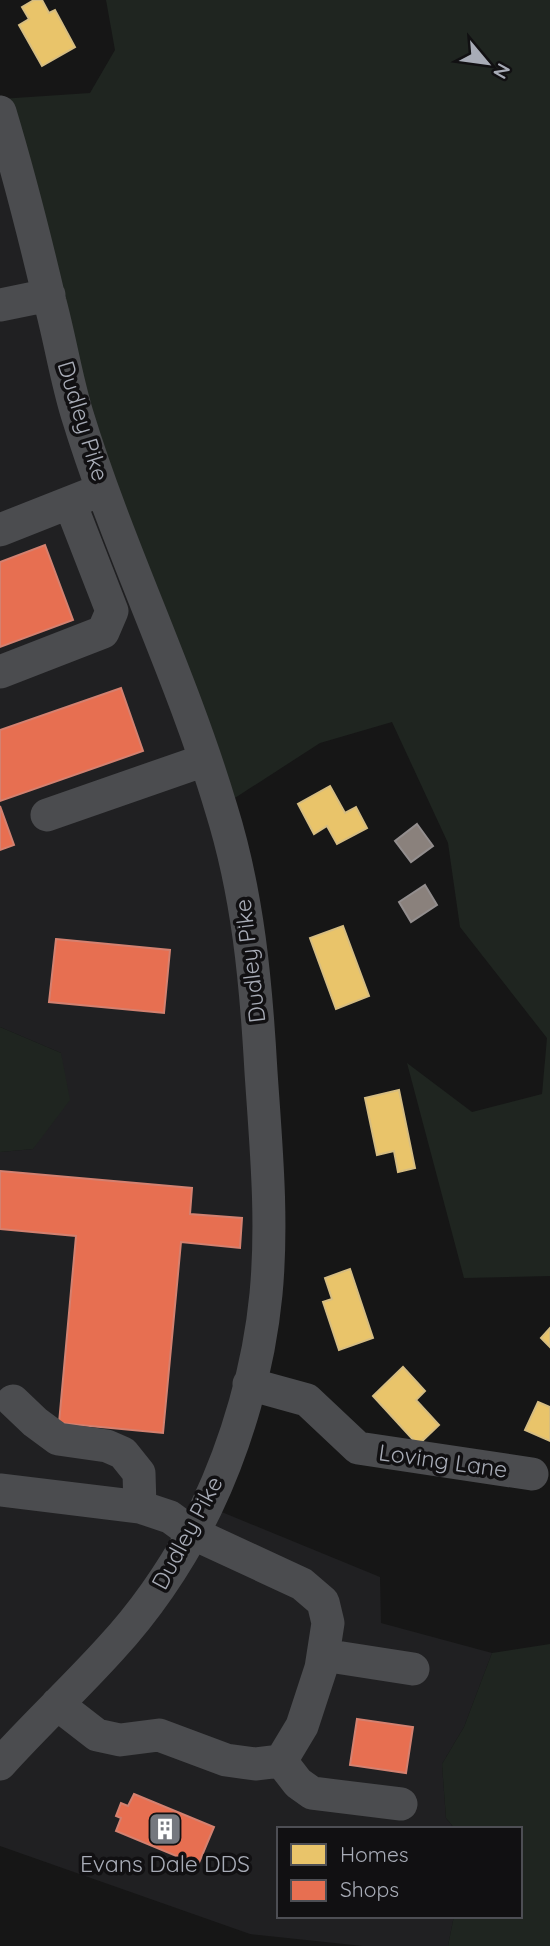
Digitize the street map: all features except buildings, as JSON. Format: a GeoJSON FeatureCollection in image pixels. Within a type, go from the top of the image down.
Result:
{"type":"FeatureCollection","features":[{"type":"Feature","properties":{"kind":"street","name":"Dudley Pike"},"geometry":{"type":"LineString","coordinates":[[0,112],[6,150],[49,295],[77,412],[103,489],[183,696],[239,873],[250,939],[258,1018],[269,1235],[266,1296],[249,1384],[236,1433],[207,1506],[156,1593],[114,1646],[0,1764]]}},
{"type":"Feature","properties":{"kind":"street"},"geometry":{"type":"LineString","coordinates":[[0,305],[49,295]]}},
{"type":"Feature","properties":{"kind":"street"},"geometry":{"type":"LineString","coordinates":[[0,530],[103,489]]}},
{"type":"Feature","properties":{"kind":"street"},"geometry":{"type":"LineString","coordinates":[[0,672],[103,632],[112,611],[70,503]]}},
{"type":"Feature","properties":{"kind":"street"},"geometry":{"type":"LineString","coordinates":[[47,815],[205,760]]}},
{"type":"Feature","properties":{"kind":"street","name":"Loving Lane"},"geometry":{"type":"LineString","coordinates":[[249,1384],[307,1400],[358,1448],[532,1474]]}},
{"type":"Feature","properties":{"kind":"street"},"geometry":{"type":"LineString","coordinates":[[12,1401],[58,1439],[107,1446],[123,1453],[139,1472],[140,1507]]}},
{"type":"Feature","properties":{"kind":"street"},"geometry":{"type":"LineString","coordinates":[[0,1490],[140,1507],[170,1517],[192,1533],[302,1584],[323,1602],[328,1623],[323,1655],[302,1726],[281,1761]]}},
{"type":"Feature","properties":{"kind":"street"},"geometry":{"type":"LineString","coordinates":[[323,1655],[413,1669]]}},
{"type":"Feature","properties":{"kind":"street"},"geometry":{"type":"LineString","coordinates":[[57,1704],[97,1735],[120,1740],[159,1735],[226,1760],[255,1764],[281,1761]]}},
{"type":"Feature","properties":{"kind":"street"},"geometry":{"type":"LineString","coordinates":[[281,1761],[298,1783],[312,1793],[401,1804]]}},
{"type":"Feature","properties":{"kind":"shaded area"},"geometry":{"type":"Polygon","coordinates":[[[106,0],[550,0],[550,1276],[464,1278],[407,1063],[472,1112],[542,1094],[547,1038],[460,927],[448,843],[392,722],[320,743],[221,807],[165,651],[0,99],[90,93],[115,50],[106,0]]]}},
{"type":"Feature","properties":{"kind":"shaded area"},"geometry":{"type":"Polygon","coordinates":[[[0,112],[221,807],[269,1235],[207,1506],[380,1577],[381,1623],[492,1653],[464,1727],[442,1764],[446,1818],[453,1827],[277,1827],[277,1918],[454,1918],[448,1946],[363,1946],[250,1934],[0,1846],[0,1152],[33,1149],[61,1053],[0,1027],[0,112]]]}},
{"type":"Feature","properties":{"kind":"shaded area"},"geometry":{"type":"Polygon","coordinates":[[[0,1027],[61,1053],[70,1100],[33,1149],[0,1152],[0,1027]]]}},
{"type":"Feature","properties":{"kind":"shaded area"},"geometry":{"type":"Polygon","coordinates":[[[550,1644],[550,1946],[448,1946],[454,1918],[522,1918],[522,1827],[453,1827],[446,1818],[442,1764],[464,1727],[492,1653],[550,1644]]]}},
{"type":"Feature","properties":{"kind":"place","name":"Evans Dale DDS"},"geometry":{"type":"Point","coordinates":[165,1829]}}]}
